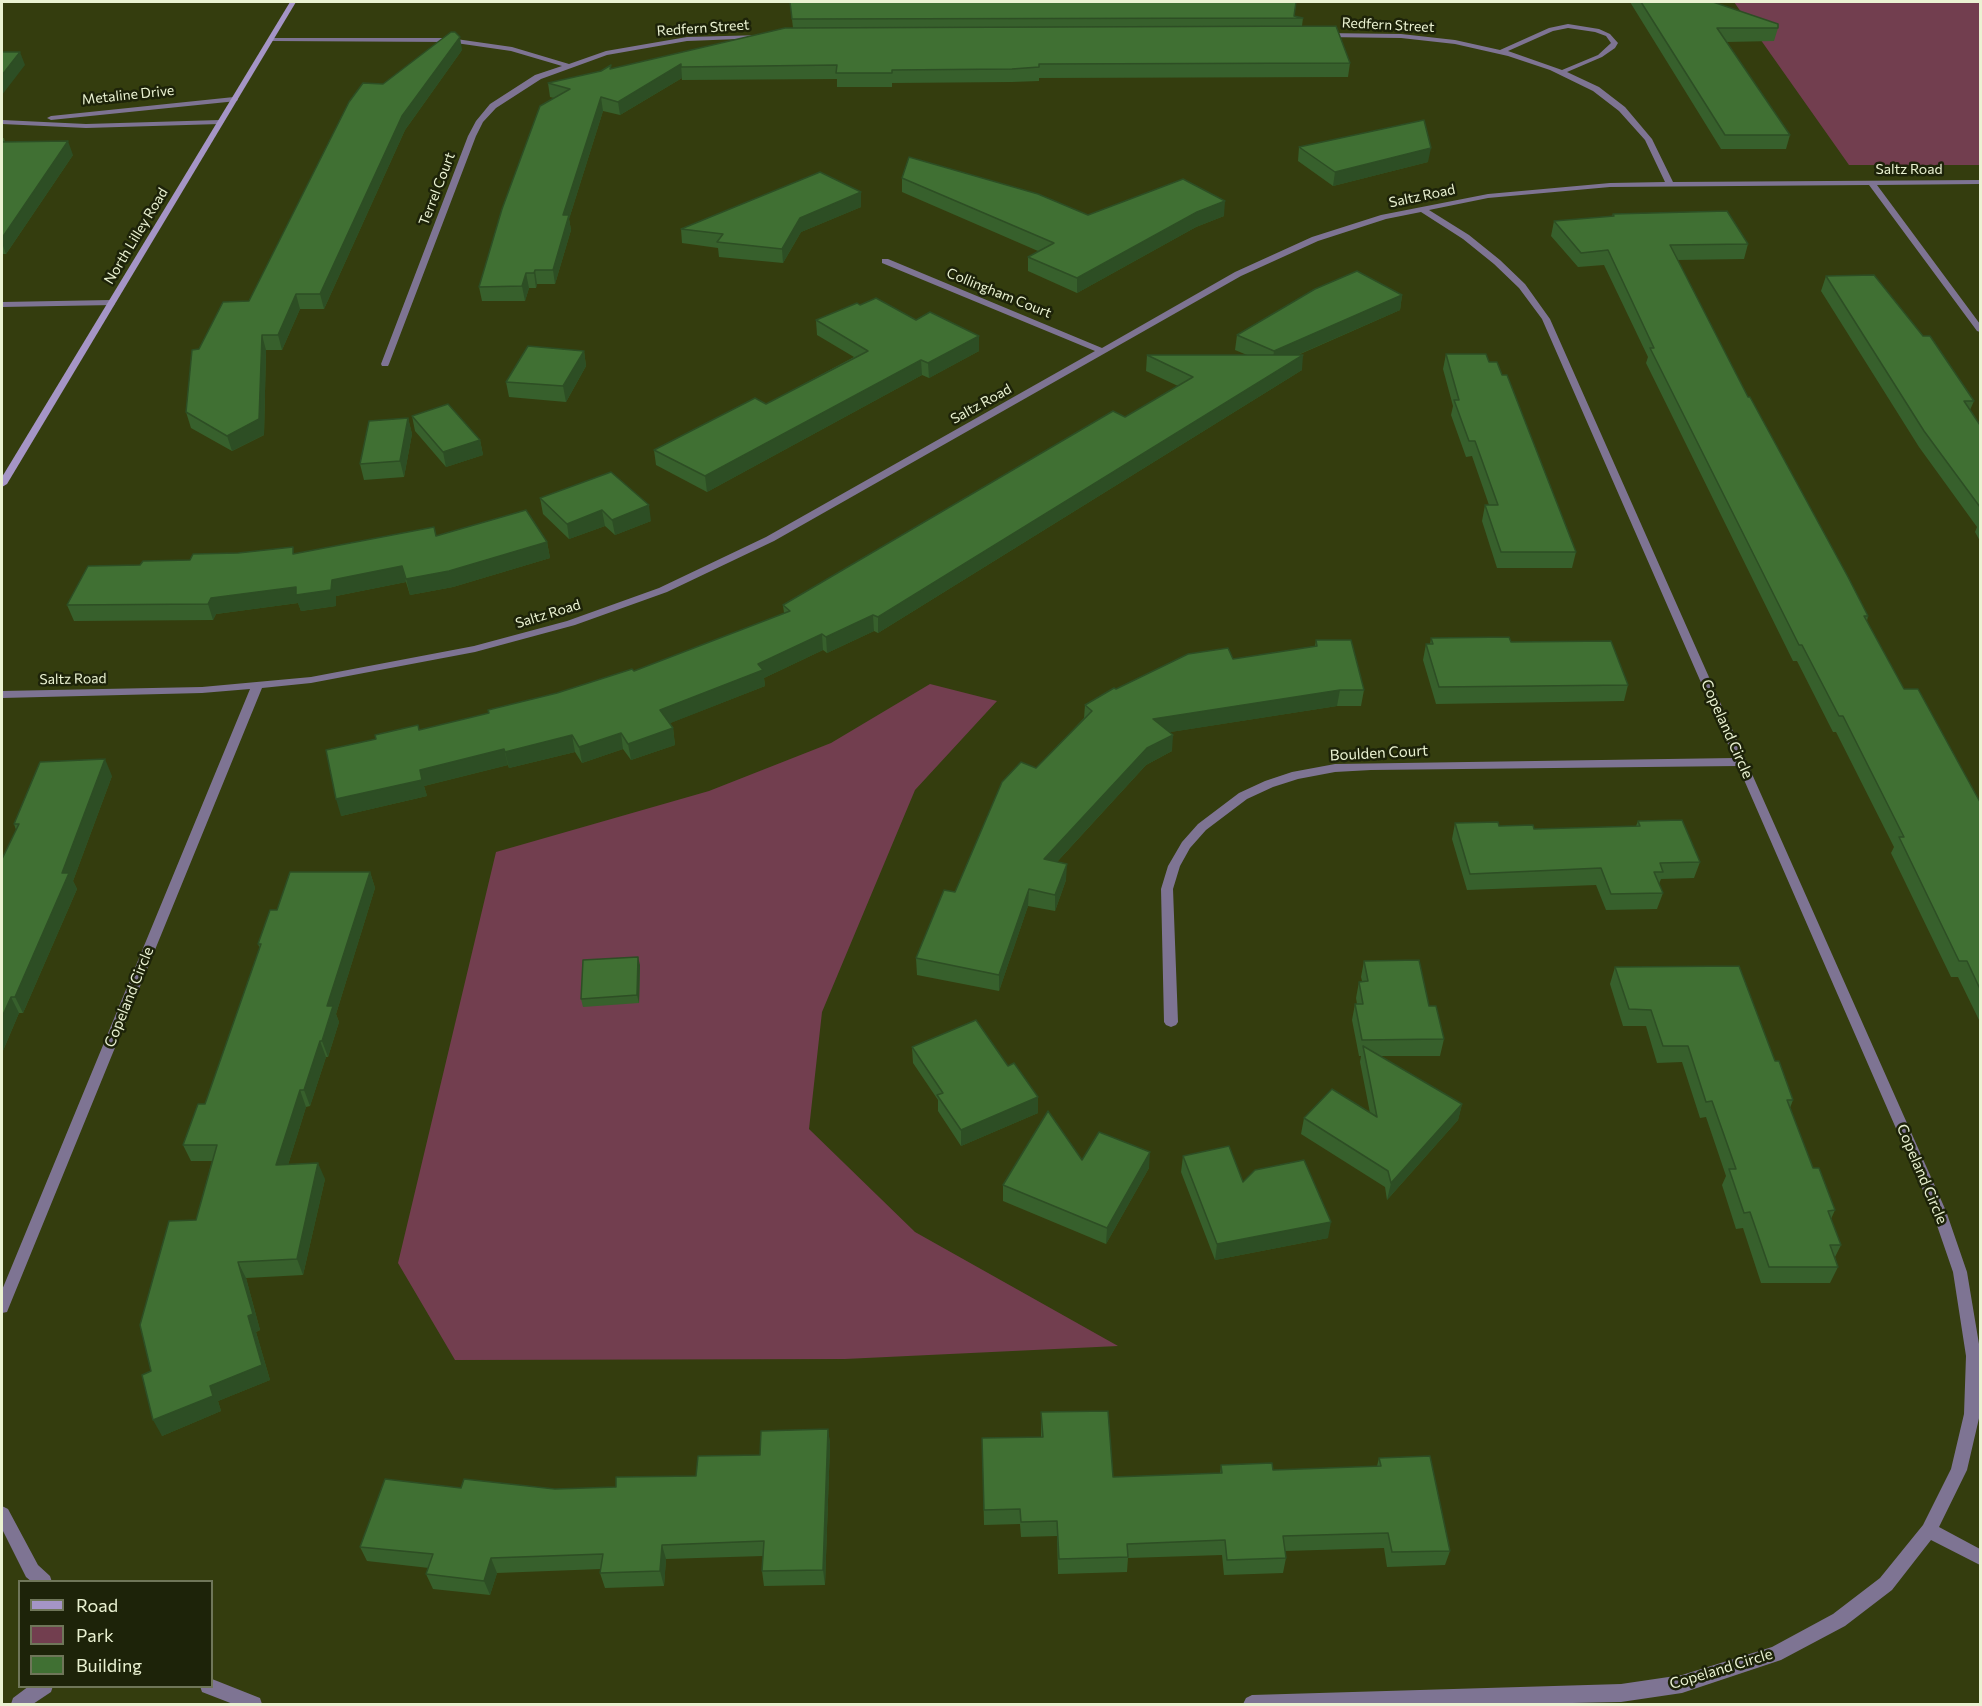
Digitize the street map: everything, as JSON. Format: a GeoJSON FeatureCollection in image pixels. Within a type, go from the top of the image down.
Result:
{"type":"FeatureCollection","features":[{"type":"Feature","properties":{"kind":"street","name":"North Lilley Road"},"geometry":{"type":"LineString","coordinates":[[2,484],[293,2]]}},
{"type":"Feature","properties":{"kind":"street"},"geometry":{"type":"LineString","coordinates":[[1501,52],[1551,28],[1568,26],[1597,30],[1608,35],[1614,43],[1614,47],[1600,56],[1562,72]]}},
{"type":"Feature","properties":{"kind":"street","name":"Redfern Street"},"geometry":{"type":"LineString","coordinates":[[1315,35],[1429,39],[1501,52],[1562,72],[1596,89],[1635,122],[1648,140],[1670,184]]}},
{"type":"Feature","properties":{"kind":"street","name":"Redfern Street"},"geometry":{"type":"LineString","coordinates":[[566,65],[645,45],[687,39],[777,37]]}},
{"type":"Feature","properties":{"kind":"street"},"geometry":{"type":"LineString","coordinates":[[271,39],[449,40],[512,49],[566,65]]}},
{"type":"Feature","properties":{"kind":"street","name":"Terrel Court"},"geometry":{"type":"LineString","coordinates":[[385,364],[480,121],[493,106],[516,89],[566,65]]}},
{"type":"Feature","properties":{"kind":"street","name":"Metaline Drive"},"geometry":{"type":"LineString","coordinates":[[26,122],[97,111],[234,99]]}},
{"type":"Feature","properties":{"kind":"street","name":"Metaline Drive"},"geometry":{"type":"LineString","coordinates":[[2,122],[86,126],[220,122]]}},
{"type":"Feature","properties":{"kind":"street"},"geometry":{"type":"LineString","coordinates":[[1871,182],[1980,329]]}},
{"type":"Feature","properties":{"kind":"street","name":"Saltz Road"},"geometry":{"type":"LineString","coordinates":[[2,694],[202,690],[257,686],[374,670],[475,649],[571,622],[663,590],[770,539],[1238,274],[1279,254],[1349,228],[1422,208],[1541,190],[1670,184],[1980,182]]}},
{"type":"Feature","properties":{"kind":"street","name":"Copeland Circle"},"geometry":{"type":"LineString","coordinates":[[1252,1704],[1621,1693],[1682,1684],[1774,1654],[1839,1620],[1886,1584],[1929,1530],[1959,1470],[1972,1414],[1974,1356],[1960,1272],[1939,1211],[1546,319],[1522,286],[1497,262],[1466,237],[1422,208]]}},
{"type":"Feature","properties":{"kind":"street","name":"Collingham Court"},"geometry":{"type":"LineString","coordinates":[[885,261],[1102,351]]}},
{"type":"Feature","properties":{"kind":"street"},"geometry":{"type":"LineString","coordinates":[[2,305],[111,303]]}},
{"type":"Feature","properties":{"kind":"street","name":"Copeland Circle"},"geometry":{"type":"LineString","coordinates":[[2,1307],[257,686]]}},
{"type":"Feature","properties":{"kind":"street","name":"Boulden Court"},"geometry":{"type":"LineString","coordinates":[[1171,1022],[1167,889],[1174,866],[1186,845],[1202,826],[1244,796],[1269,784],[1335,768],[1371,766],[1741,762]]}},
{"type":"Feature","properties":{"kind":"street"},"geometry":{"type":"LineString","coordinates":[[2,1519],[32,1571],[43,1580]]}},
{"type":"Feature","properties":{"kind":"street"},"geometry":{"type":"LineString","coordinates":[[1929,1530],[1980,1557]]}},
{"type":"Feature","properties":{"kind":"street"},"geometry":{"type":"LineString","coordinates":[[19,1704],[42,1688]]}},
{"type":"Feature","properties":{"kind":"street"},"geometry":{"type":"LineString","coordinates":[[212,1688],[254,1704]]}},
{"type":"Feature","properties":{"kind":"green space"},"geometry":{"type":"Polygon","coordinates":[[[1734,2],[1980,2],[1980,165],[1849,165],[1734,2]]]}},
{"type":"Feature","properties":{"kind":"green space"},"geometry":{"type":"Polygon","coordinates":[[[930,684],[997,701],[915,790],[822,1012],[809,1129],[915,1232],[1118,1346],[845,1359],[455,1360],[398,1263],[496,852],[709,791],[831,743],[930,684]]]}},
{"type":"Feature","properties":{"kind":"building"},"geometry":{"type":"Polygon","coordinates":[[[790,2],[1296,2],[1294,16],[1303,18],[792,19],[790,2]]]}},
{"type":"Feature","properties":{"kind":"building"},"geometry":{"type":"Polygon","coordinates":[[[1641,2],[1713,2],[1778,24],[1778,28],[1717,28],[1790,135],[1725,135],[1641,2]]]}},
{"type":"Feature","properties":{"kind":"building"},"geometry":{"type":"Polygon","coordinates":[[[1336,26],[1350,63],[1039,64],[1039,67],[1012,69],[892,70],[892,73],[836,73],[837,65],[681,67],[681,64],[618,102],[601,97],[563,215],[569,215],[553,270],[535,270],[534,273],[526,273],[522,286],[479,287],[502,209],[540,106],[570,89],[548,83],[601,71],[611,65],[610,69],[785,28],[1336,26]]]}},
{"type":"Feature","properties":{"kind":"building"},"geometry":{"type":"Polygon","coordinates":[[[451,32],[455,32],[460,37],[402,116],[320,294],[296,294],[278,335],[262,335],[259,419],[227,436],[186,412],[192,350],[199,349],[223,302],[249,301],[349,102],[363,83],[383,84],[451,32]]]}},
{"type":"Feature","properties":{"kind":"building"},"geometry":{"type":"Polygon","coordinates":[[[2,52],[20,52],[2,75],[2,52]]]}},
{"type":"Feature","properties":{"kind":"building"},"geometry":{"type":"Polygon","coordinates":[[[1424,120],[1431,148],[1335,172],[1299,147],[1424,120]]]}},
{"type":"Feature","properties":{"kind":"building"},"geometry":{"type":"Polygon","coordinates":[[[68,141],[2,238],[2,142],[68,141]]]}},
{"type":"Feature","properties":{"kind":"building"},"geometry":{"type":"Polygon","coordinates":[[[909,157],[1038,194],[1088,215],[1183,179],[1225,201],[1197,212],[1077,278],[1028,257],[1054,243],[902,178],[909,157]]]}},
{"type":"Feature","properties":{"kind":"building"},"geometry":{"type":"Polygon","coordinates":[[[820,172],[861,192],[800,218],[782,249],[717,242],[723,234],[681,229],[820,172]]]}},
{"type":"Feature","properties":{"kind":"building"},"geometry":{"type":"Polygon","coordinates":[[[1727,211],[1748,244],[1670,245],[1748,397],[1848,577],[1868,616],[1864,616],[1904,689],[1918,689],[1980,802],[1980,989],[1967,961],[1959,961],[1899,837],[1904,837],[1843,716],[1839,716],[1802,645],[1799,645],[1650,348],[1654,348],[1608,250],[1581,253],[1554,221],[1614,216],[1613,214],[1727,211]]]}},
{"type":"Feature","properties":{"kind":"building"},"geometry":{"type":"Polygon","coordinates":[[[1357,271],[1402,295],[1274,351],[1237,335],[1315,289],[1357,271]]]}},
{"type":"Feature","properties":{"kind":"building"},"geometry":{"type":"Polygon","coordinates":[[[1874,275],[1923,336],[1930,336],[1974,401],[1964,401],[1980,425],[1980,507],[1924,431],[1826,276],[1874,275]]]}},
{"type":"Feature","properties":{"kind":"building"},"geometry":{"type":"Polygon","coordinates":[[[876,298],[916,320],[930,312],[979,336],[928,363],[921,360],[705,476],[654,450],[755,398],[766,404],[868,351],[816,320],[857,303],[860,305],[876,298]]]}},
{"type":"Feature","properties":{"kind":"building"},"geometry":{"type":"Polygon","coordinates":[[[528,346],[584,351],[563,386],[506,382],[528,346]]]}},
{"type":"Feature","properties":{"kind":"building"},"geometry":{"type":"Polygon","coordinates":[[[1446,354],[1486,354],[1489,362],[1497,362],[1502,375],[1507,375],[1576,552],[1501,552],[1485,505],[1498,505],[1475,441],[1469,441],[1454,400],[1459,400],[1446,354]]]}},
{"type":"Feature","properties":{"kind":"building"},"geometry":{"type":"Polygon","coordinates":[[[1147,355],[1303,355],[878,617],[873,615],[826,637],[822,634],[758,664],[763,670],[660,710],[673,728],[628,744],[621,733],[579,747],[572,735],[505,752],[504,749],[420,770],[422,780],[336,799],[326,750],[376,739],[375,735],[418,725],[419,730],[489,713],[488,710],[557,693],[632,669],[634,671],[790,611],[783,605],[1113,411],[1125,417],[1193,377],[1147,355]]]}},
{"type":"Feature","properties":{"kind":"building"},"geometry":{"type":"Polygon","coordinates":[[[448,404],[480,440],[443,452],[412,416],[448,404]]]}},
{"type":"Feature","properties":{"kind":"building"},"geometry":{"type":"Polygon","coordinates":[[[408,418],[400,461],[360,464],[369,421],[408,418]]]}},
{"type":"Feature","properties":{"kind":"building"},"geometry":{"type":"Polygon","coordinates":[[[611,472],[649,505],[612,520],[602,510],[567,524],[540,498],[611,472]]]}},
{"type":"Feature","properties":{"kind":"building"},"geometry":{"type":"Polygon","coordinates":[[[526,510],[547,542],[449,571],[406,579],[402,566],[332,580],[331,590],[296,595],[296,587],[211,598],[208,604],[67,605],[88,566],[140,565],[143,561],[190,560],[193,554],[238,553],[293,547],[293,554],[434,527],[436,536],[526,510]]]}},
{"type":"Feature","properties":{"kind":"building"},"geometry":{"type":"Polygon","coordinates":[[[1509,637],[1511,642],[1611,641],[1628,685],[1439,687],[1426,644],[1433,644],[1431,638],[1509,637]]]}},
{"type":"Feature","properties":{"kind":"building"},"geometry":{"type":"Polygon","coordinates":[[[1316,640],[1351,640],[1364,690],[1340,690],[1153,719],[1173,735],[1147,748],[1044,859],[1067,864],[1055,895],[1029,889],[999,975],[916,958],[944,890],[955,892],[1002,782],[1021,762],[1036,768],[1092,711],[1085,705],[1114,688],[1188,654],[1228,648],[1233,659],[1317,646],[1316,640]]]}},
{"type":"Feature","properties":{"kind":"building"},"geometry":{"type":"Polygon","coordinates":[[[105,759],[62,873],[69,873],[15,997],[11,997],[2,1017],[2,859],[19,824],[14,824],[40,762],[105,759]]]}},
{"type":"Feature","properties":{"kind":"building"},"geometry":{"type":"Polygon","coordinates":[[[1682,820],[1700,862],[1660,863],[1663,872],[1654,872],[1663,893],[1611,894],[1601,868],[1470,874],[1455,823],[1498,822],[1499,826],[1533,825],[1534,829],[1640,826],[1638,821],[1682,820]]]}},
{"type":"Feature","properties":{"kind":"building"},"geometry":{"type":"Polygon","coordinates":[[[290,872],[370,872],[327,1006],[333,1006],[322,1041],[320,1041],[304,1090],[300,1090],[276,1165],[318,1163],[297,1259],[238,1262],[253,1314],[248,1316],[262,1365],[210,1386],[213,1396],[153,1420],[142,1375],[151,1371],[140,1325],[169,1221],[196,1220],[217,1145],[183,1145],[198,1104],[205,1104],[261,944],[258,944],[270,910],[277,910],[290,872]]]}},
{"type":"Feature","properties":{"kind":"building"},"geometry":{"type":"Polygon","coordinates":[[[638,957],[637,995],[581,999],[583,960],[638,957]]]}},
{"type":"Feature","properties":{"kind":"building"},"geometry":{"type":"Polygon","coordinates":[[[1419,960],[1429,1006],[1436,1006],[1444,1039],[1362,1040],[1355,1004],[1363,1004],[1359,982],[1368,981],[1364,961],[1419,960]]]}},
{"type":"Feature","properties":{"kind":"building"},"geometry":{"type":"Polygon","coordinates":[[[1739,966],[1775,1061],[1779,1061],[1793,1100],[1787,1100],[1813,1168],[1819,1168],[1835,1210],[1828,1211],[1841,1245],[1830,1245],[1838,1267],[1769,1267],[1750,1212],[1744,1213],[1729,1169],[1736,1169],[1712,1101],[1706,1102],[1688,1046],[1663,1046],[1651,1010],[1629,1009],[1615,967],[1739,966]]]}},
{"type":"Feature","properties":{"kind":"building"},"geometry":{"type":"Polygon","coordinates":[[[976,1020],[1008,1066],[1014,1063],[1038,1097],[961,1130],[937,1095],[943,1093],[912,1047],[976,1020]]]}},
{"type":"Feature","properties":{"kind":"building"},"geometry":{"type":"Polygon","coordinates":[[[1363,1046],[1462,1104],[1391,1183],[1388,1171],[1304,1118],[1332,1089],[1377,1117],[1363,1046]]]}},
{"type":"Feature","properties":{"kind":"building"},"geometry":{"type":"Polygon","coordinates":[[[1048,1111],[1082,1160],[1099,1132],[1150,1152],[1107,1228],[1003,1185],[1048,1111]]]}},
{"type":"Feature","properties":{"kind":"building"},"geometry":{"type":"Polygon","coordinates":[[[1229,1146],[1243,1182],[1255,1170],[1304,1160],[1331,1222],[1217,1244],[1183,1156],[1229,1146]]]}},
{"type":"Feature","properties":{"kind":"building"},"geometry":{"type":"Polygon","coordinates":[[[1108,1411],[1113,1477],[1222,1473],[1221,1465],[1272,1463],[1273,1470],[1381,1466],[1379,1458],[1430,1456],[1450,1551],[1392,1552],[1388,1533],[1283,1536],[1286,1558],[1227,1560],[1225,1540],[1127,1544],[1128,1557],[1059,1559],[1057,1521],[1021,1522],[1020,1509],[984,1510],[982,1438],[1043,1437],[1041,1412],[1108,1411]]]}},
{"type":"Feature","properties":{"kind":"building"},"geometry":{"type":"Polygon","coordinates":[[[828,1429],[823,1570],[762,1571],[764,1541],[662,1545],[660,1571],[600,1573],[603,1554],[491,1558],[484,1581],[426,1574],[433,1554],[360,1547],[385,1479],[461,1488],[464,1479],[555,1489],[616,1487],[616,1477],[696,1476],[698,1456],[760,1455],[761,1431],[828,1429]]]}}]}
